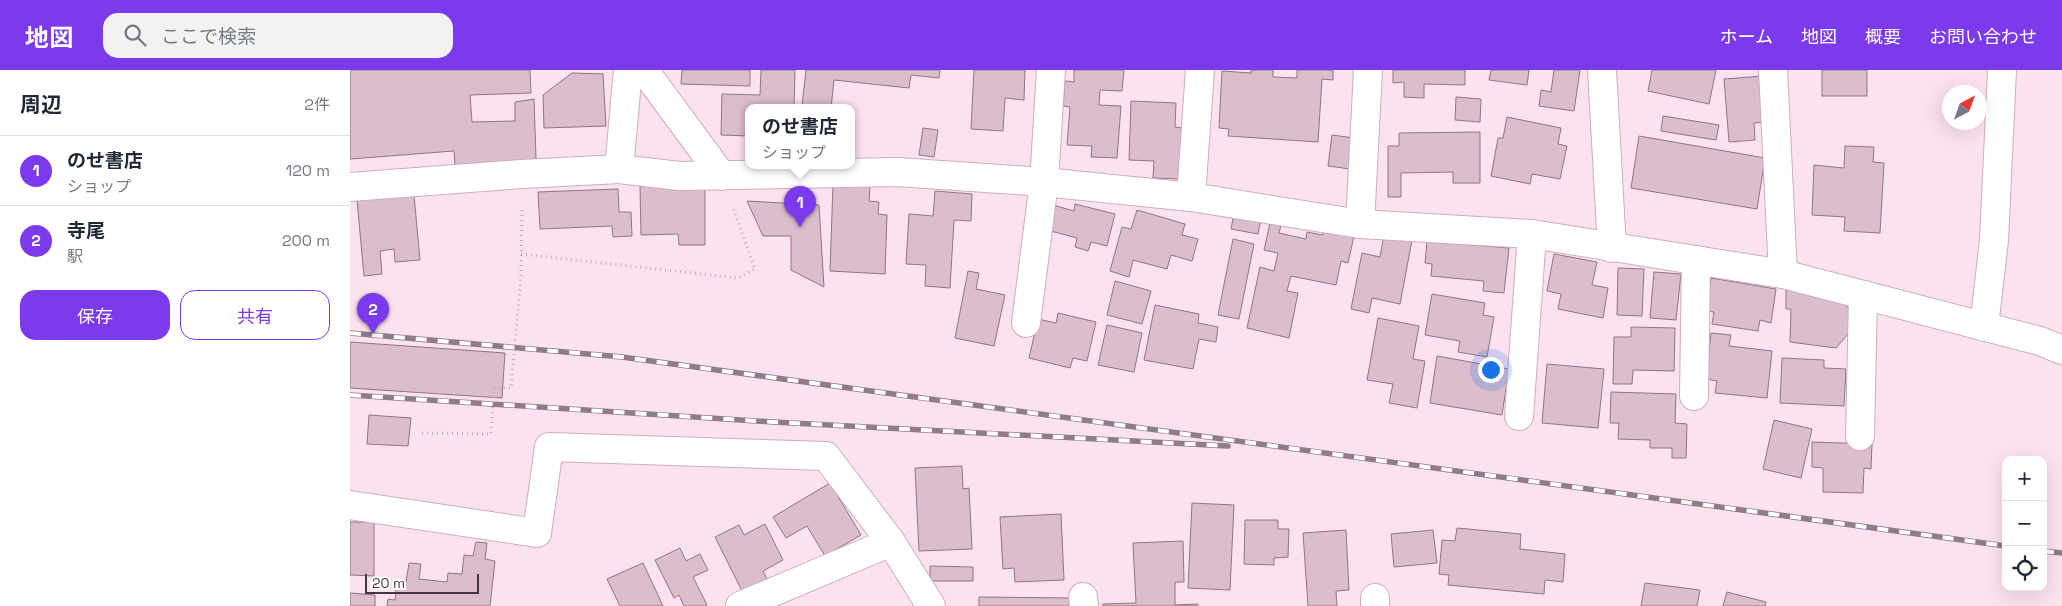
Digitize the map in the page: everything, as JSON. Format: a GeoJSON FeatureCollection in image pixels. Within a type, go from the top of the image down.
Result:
{"type":"FeatureCollection","features":[{"type":"Feature","properties":{"kind":"street"},"geometry":{"type":"LineString","coordinates":[[618,169],[628,70]]}},
{"type":"Feature","properties":{"kind":"street"},"geometry":{"type":"LineString","coordinates":[[644,70],[722,176]]}},
{"type":"Feature","properties":{"kind":"street"},"geometry":{"type":"LineString","coordinates":[[1026,323],[1044,182],[1051,70]]}},
{"type":"Feature","properties":{"kind":"street"},"geometry":{"type":"LineString","coordinates":[[1191,197],[1200,70]]}},
{"type":"Feature","properties":{"kind":"street"},"geometry":{"type":"LineString","coordinates":[[1360,224],[1368,70]]}},
{"type":"Feature","properties":{"kind":"street"},"geometry":{"type":"LineString","coordinates":[[1602,70],[1612,248]]}},
{"type":"Feature","properties":{"kind":"street"},"geometry":{"type":"LineString","coordinates":[[1773,70],[1783,274]]}},
{"type":"Feature","properties":{"kind":"street"},"geometry":{"type":"LineString","coordinates":[[1984,327],[1994,240],[2002,70]]}},
{"type":"Feature","properties":{"kind":"street"},"geometry":{"type":"LineString","coordinates":[[350,187],[618,169],[680,176],[898,172],[1044,182],[1191,197],[1360,224],[1532,234],[1783,274],[2040,342],[2062,350]]}},
{"type":"Feature","properties":{"kind":"street"},"geometry":{"type":"LineString","coordinates":[[1519,416],[1532,234]]}},
{"type":"Feature","properties":{"kind":"street"},"geometry":{"type":"LineString","coordinates":[[1694,396],[1696,261]]}},
{"type":"Feature","properties":{"kind":"street"},"geometry":{"type":"LineString","coordinates":[[1860,436],[1863,295]]}},
{"type":"Feature","properties":{"kind":"street"},"geometry":{"type":"LineString","coordinates":[[350,505],[537,533],[549,448],[826,456],[891,542],[931,606]]}},
{"type":"Feature","properties":{"kind":"street"},"geometry":{"type":"LineString","coordinates":[[740,606],[891,542]]}},
{"type":"Feature","properties":{"kind":"path"},"geometry":{"type":"LineString","coordinates":[[422,433],[491,434],[494,388],[512,388],[521,276],[522,174]]}},
{"type":"Feature","properties":{"kind":"path"},"geometry":{"type":"LineString","coordinates":[[522,254],[738,278],[754,269],[722,176]]}},
{"type":"Feature","properties":{"kind":"building"},"geometry":{"type":"Polygon","coordinates":[[[350,70],[530,70],[531,93],[470,95],[472,122],[515,121],[515,102],[534,99],[536,159],[455,165],[454,151],[350,159],[350,70]]]}},
{"type":"Feature","properties":{"kind":"building"},"geometry":{"type":"Polygon","coordinates":[[[682,70],[750,70],[750,86],[681,84],[682,70]]]}},
{"type":"Feature","properties":{"kind":"building"},"geometry":{"type":"Polygon","coordinates":[[[761,70],[795,70],[794,104],[745,104],[745,136],[721,135],[722,94],[760,95],[761,70]]]}},
{"type":"Feature","properties":{"kind":"building"},"geometry":{"type":"Polygon","coordinates":[[[806,70],[940,70],[939,78],[911,75],[909,88],[834,80],[831,104],[802,104],[806,70]]]}},
{"type":"Feature","properties":{"kind":"building"},"geometry":{"type":"Polygon","coordinates":[[[974,70],[1025,70],[1024,100],[1005,98],[1003,131],[971,129],[974,70]]]}},
{"type":"Feature","properties":{"kind":"building"},"geometry":{"type":"Polygon","coordinates":[[[1074,70],[1124,70],[1122,91],[1100,90],[1099,105],[1121,106],[1117,158],[1091,157],[1092,146],[1067,145],[1070,107],[1063,106],[1065,81],[1074,82],[1074,70]]]}},
{"type":"Feature","properties":{"kind":"building"},"geometry":{"type":"Polygon","coordinates":[[[1251,70],[1273,70],[1273,77],[1297,78],[1297,70],[1333,70],[1333,80],[1322,79],[1318,142],[1228,136],[1229,129],[1219,128],[1222,71],[1251,73],[1251,70]]]}},
{"type":"Feature","properties":{"kind":"building"},"geometry":{"type":"Polygon","coordinates":[[[1393,70],[1465,70],[1465,85],[1424,84],[1424,98],[1404,97],[1404,82],[1393,83],[1393,70]]]}},
{"type":"Feature","properties":{"kind":"building"},"geometry":{"type":"Polygon","coordinates":[[[1491,70],[1529,70],[1527,85],[1489,80],[1491,70]]]}},
{"type":"Feature","properties":{"kind":"building"},"geometry":{"type":"Polygon","coordinates":[[[1554,70],[1580,70],[1574,111],[1539,106],[1541,90],[1551,92],[1554,70]]]}},
{"type":"Feature","properties":{"kind":"building"},"geometry":{"type":"Polygon","coordinates":[[[1652,70],[1716,70],[1709,104],[1648,91],[1652,70]]]}},
{"type":"Feature","properties":{"kind":"building"},"geometry":{"type":"Polygon","coordinates":[[[1822,70],[1867,70],[1867,96],[1822,96],[1822,70]]]}},
{"type":"Feature","properties":{"kind":"building"},"geometry":{"type":"Polygon","coordinates":[[[572,73],[603,74],[606,126],[544,128],[543,95],[572,73]]]}},
{"type":"Feature","properties":{"kind":"building"},"geometry":{"type":"Polygon","coordinates":[[[1764,76],[1767,122],[1754,123],[1755,140],[1729,142],[1724,79],[1764,76]]]}},
{"type":"Feature","properties":{"kind":"building"},"geometry":{"type":"Polygon","coordinates":[[[1456,97],[1481,99],[1480,122],[1455,120],[1456,97]]]}},
{"type":"Feature","properties":{"kind":"building"},"geometry":{"type":"Polygon","coordinates":[[[1131,101],[1176,103],[1175,127],[1182,128],[1180,179],[1153,178],[1154,161],[1129,160],[1131,101]]]}},
{"type":"Feature","properties":{"kind":"building"},"geometry":{"type":"Polygon","coordinates":[[[1663,116],[1719,125],[1716,140],[1661,131],[1663,116]]]}},
{"type":"Feature","properties":{"kind":"building"},"geometry":{"type":"Polygon","coordinates":[[[1507,117],[1561,128],[1558,144],[1567,146],[1560,179],[1532,174],[1530,184],[1491,176],[1498,138],[1503,138],[1507,117]]]}},
{"type":"Feature","properties":{"kind":"building"},"geometry":{"type":"Polygon","coordinates":[[[923,128],[938,130],[934,157],[919,155],[923,128]]]}},
{"type":"Feature","properties":{"kind":"building"},"geometry":{"type":"Polygon","coordinates":[[[1480,132],[1480,183],[1453,183],[1453,172],[1401,173],[1401,197],[1388,197],[1388,146],[1399,146],[1399,133],[1480,132]]]}},
{"type":"Feature","properties":{"kind":"building"},"geometry":{"type":"Polygon","coordinates":[[[1332,135],[1354,138],[1350,169],[1328,166],[1332,135]]]}},
{"type":"Feature","properties":{"kind":"building"},"geometry":{"type":"Polygon","coordinates":[[[1639,136],[1765,158],[1757,209],[1631,188],[1639,136]]]}},
{"type":"Feature","properties":{"kind":"building"},"geometry":{"type":"Polygon","coordinates":[[[1845,146],[1874,147],[1873,162],[1884,163],[1880,233],[1844,231],[1845,217],[1812,215],[1814,165],[1844,168],[1845,146]]]}},
{"type":"Feature","properties":{"kind":"building"},"geometry":{"type":"Polygon","coordinates":[[[833,184],[870,186],[869,201],[879,202],[878,214],[887,215],[885,274],[830,271],[833,184]]]}},
{"type":"Feature","properties":{"kind":"building"},"geometry":{"type":"Polygon","coordinates":[[[640,186],[705,186],[705,245],[679,245],[678,234],[641,235],[640,186]]]}},
{"type":"Feature","properties":{"kind":"building"},"geometry":{"type":"Polygon","coordinates":[[[618,189],[619,212],[631,212],[632,236],[613,237],[612,226],[540,229],[538,192],[618,189]]]}},
{"type":"Feature","properties":{"kind":"building"},"geometry":{"type":"Polygon","coordinates":[[[935,191],[972,194],[971,221],[954,220],[950,288],[925,286],[926,265],[906,264],[909,214],[933,216],[935,191]]]}},
{"type":"Feature","properties":{"kind":"building"},"geometry":{"type":"Polygon","coordinates":[[[414,195],[420,260],[395,262],[394,249],[380,251],[382,274],[364,276],[357,200],[414,195]]]}},
{"type":"Feature","properties":{"kind":"building"},"geometry":{"type":"Polygon","coordinates":[[[747,201],[819,205],[824,287],[791,270],[791,236],[763,236],[747,201]]]}},
{"type":"Feature","properties":{"kind":"building"},"geometry":{"type":"Polygon","coordinates":[[[1075,204],[1115,214],[1107,246],[1091,242],[1088,251],[1075,247],[1077,238],[1047,230],[1053,205],[1074,211],[1075,204]]]}},
{"type":"Feature","properties":{"kind":"building"},"geometry":{"type":"Polygon","coordinates":[[[1137,210],[1185,224],[1182,235],[1198,239],[1192,261],[1171,255],[1167,269],[1133,260],[1129,277],[1110,271],[1122,227],[1131,229],[1137,210]]]}},
{"type":"Feature","properties":{"kind":"building"},"geometry":{"type":"Polygon","coordinates":[[[1234,213],[1261,218],[1258,234],[1231,229],[1234,213]]]}},
{"type":"Feature","properties":{"kind":"building"},"geometry":{"type":"Polygon","coordinates":[[[1271,219],[1282,222],[1279,233],[1306,239],[1307,232],[1323,235],[1324,230],[1354,236],[1348,263],[1341,261],[1336,285],[1291,276],[1287,291],[1298,293],[1289,338],[1247,328],[1260,267],[1274,271],[1278,253],[1264,250],[1271,219]]]}},
{"type":"Feature","properties":{"kind":"building"},"geometry":{"type":"Polygon","coordinates":[[[1384,235],[1412,240],[1400,304],[1372,298],[1369,313],[1351,309],[1362,253],[1380,257],[1384,235]]]}},
{"type":"Feature","properties":{"kind":"building"},"geometry":{"type":"Polygon","coordinates":[[[1233,239],[1254,244],[1239,319],[1218,315],[1233,239]]]}},
{"type":"Feature","properties":{"kind":"building"},"geometry":{"type":"Polygon","coordinates":[[[1427,241],[1509,248],[1504,293],[1483,291],[1484,281],[1431,276],[1432,264],[1425,263],[1427,241]]]}},
{"type":"Feature","properties":{"kind":"building"},"geometry":{"type":"Polygon","coordinates":[[[1554,254],[1597,262],[1592,285],[1608,288],[1603,318],[1558,309],[1561,294],[1547,291],[1554,254]]]}},
{"type":"Feature","properties":{"kind":"building"},"geometry":{"type":"Polygon","coordinates":[[[1618,268],[1644,269],[1642,316],[1617,315],[1618,268]]]}},
{"type":"Feature","properties":{"kind":"building"},"geometry":{"type":"Polygon","coordinates":[[[968,271],[979,273],[976,289],[1005,295],[994,346],[955,338],[968,271]]]}},
{"type":"Feature","properties":{"kind":"building"},"geometry":{"type":"Polygon","coordinates":[[[1654,272],[1681,274],[1676,320],[1650,318],[1654,272]]]}},
{"type":"Feature","properties":{"kind":"building"},"geometry":{"type":"Polygon","coordinates":[[[1711,278],[1776,289],[1771,323],[1760,320],[1758,331],[1712,324],[1714,312],[1706,311],[1711,278]]]}},
{"type":"Feature","properties":{"kind":"building"},"geometry":{"type":"Polygon","coordinates":[[[1115,281],[1151,291],[1142,324],[1107,315],[1115,281]]]}},
{"type":"Feature","properties":{"kind":"building"},"geometry":{"type":"Polygon","coordinates":[[[1786,290],[1816,292],[1815,297],[1840,301],[1851,310],[1848,334],[1836,348],[1790,342],[1791,309],[1786,309],[1786,290]]]}},
{"type":"Feature","properties":{"kind":"building"},"geometry":{"type":"Polygon","coordinates":[[[1432,294],[1485,303],[1483,315],[1494,317],[1487,357],[1458,352],[1460,341],[1425,335],[1432,294]]]}},
{"type":"Feature","properties":{"kind":"building"},"geometry":{"type":"Polygon","coordinates":[[[1155,305],[1199,314],[1198,323],[1218,327],[1216,342],[1199,339],[1193,369],[1144,360],[1155,305]]]}},
{"type":"Feature","properties":{"kind":"building"},"geometry":{"type":"Polygon","coordinates":[[[1058,313],[1096,322],[1087,361],[1073,358],[1070,368],[1029,358],[1038,319],[1056,323],[1058,313]]]}},
{"type":"Feature","properties":{"kind":"building"},"geometry":{"type":"Polygon","coordinates":[[[1378,318],[1419,326],[1413,359],[1425,361],[1417,408],[1389,403],[1393,384],[1367,380],[1378,318]]]}},
{"type":"Feature","properties":{"kind":"building"},"geometry":{"type":"Polygon","coordinates":[[[1107,325],[1142,333],[1134,372],[1098,365],[1107,325]]]}},
{"type":"Feature","properties":{"kind":"building"},"geometry":{"type":"Polygon","coordinates":[[[1631,327],[1675,328],[1674,371],[1633,370],[1632,384],[1613,384],[1614,337],[1631,337],[1631,327]]]}},
{"type":"Feature","properties":{"kind":"building"},"geometry":{"type":"Polygon","coordinates":[[[1711,333],[1731,335],[1729,346],[1772,351],[1767,398],[1715,393],[1717,381],[1706,379],[1711,333]]]}},
{"type":"Feature","properties":{"kind":"building"},"geometry":{"type":"Polygon","coordinates":[[[350,342],[505,353],[502,398],[350,388],[350,342]]]}},
{"type":"Feature","properties":{"kind":"building"},"geometry":{"type":"Polygon","coordinates":[[[1437,356],[1509,369],[1502,415],[1430,403],[1437,356]]]}},
{"type":"Feature","properties":{"kind":"building"},"geometry":{"type":"Polygon","coordinates":[[[1782,358],[1824,360],[1824,368],[1846,369],[1844,406],[1780,403],[1782,358]]]}},
{"type":"Feature","properties":{"kind":"building"},"geometry":{"type":"Polygon","coordinates":[[[1547,364],[1604,369],[1598,428],[1542,423],[1547,364]]]}},
{"type":"Feature","properties":{"kind":"building"},"geometry":{"type":"Polygon","coordinates":[[[1611,392],[1676,394],[1675,423],[1687,424],[1686,458],[1672,458],[1672,448],[1650,448],[1650,440],[1618,439],[1619,423],[1610,423],[1611,392]]]}},
{"type":"Feature","properties":{"kind":"building"},"geometry":{"type":"Polygon","coordinates":[[[369,415],[411,418],[408,446],[367,444],[369,415]]]}},
{"type":"Feature","properties":{"kind":"building"},"geometry":{"type":"Polygon","coordinates":[[[1774,420],[1812,429],[1801,478],[1763,469],[1774,420]]]}},
{"type":"Feature","properties":{"kind":"building"},"geometry":{"type":"Polygon","coordinates":[[[1812,442],[1872,444],[1871,469],[1864,468],[1863,493],[1823,492],[1823,468],[1812,467],[1812,442]]]}},
{"type":"Feature","properties":{"kind":"building"},"geometry":{"type":"Polygon","coordinates":[[[962,466],[963,489],[969,488],[972,549],[919,551],[915,468],[962,466]]]}},
{"type":"Feature","properties":{"kind":"building"},"geometry":{"type":"Polygon","coordinates":[[[830,483],[861,535],[825,556],[807,526],[786,538],[773,517],[830,483]]]}},
{"type":"Feature","properties":{"kind":"building"},"geometry":{"type":"Polygon","coordinates":[[[1192,503],[1234,505],[1230,590],[1188,588],[1192,503]]]}},
{"type":"Feature","properties":{"kind":"building"},"geometry":{"type":"Polygon","coordinates":[[[1061,514],[1064,580],[1015,582],[1014,568],[1003,569],[1000,517],[1061,514]]]}},
{"type":"Feature","properties":{"kind":"building"},"geometry":{"type":"Polygon","coordinates":[[[1245,520],[1278,520],[1278,529],[1289,529],[1288,557],[1274,558],[1274,565],[1244,564],[1245,520]]]}},
{"type":"Feature","properties":{"kind":"building"},"geometry":{"type":"Polygon","coordinates":[[[350,522],[374,522],[374,576],[350,575],[350,522]]]}},
{"type":"Feature","properties":{"kind":"building"},"geometry":{"type":"Polygon","coordinates":[[[765,524],[783,560],[763,571],[767,579],[742,591],[715,537],[739,525],[744,535],[765,524]]]}},
{"type":"Feature","properties":{"kind":"building"},"geometry":{"type":"Polygon","coordinates":[[[1457,528],[1521,534],[1520,549],[1565,554],[1563,582],[1545,580],[1544,594],[1448,585],[1449,575],[1439,574],[1442,540],[1455,541],[1457,528]]]}},
{"type":"Feature","properties":{"kind":"building"},"geometry":{"type":"Polygon","coordinates":[[[1346,530],[1349,590],[1336,591],[1337,606],[1308,606],[1303,533],[1346,530]]]}},
{"type":"Feature","properties":{"kind":"building"},"geometry":{"type":"Polygon","coordinates":[[[1433,530],[1437,563],[1394,567],[1391,534],[1433,530]]]}},
{"type":"Feature","properties":{"kind":"building"},"geometry":{"type":"Polygon","coordinates":[[[1183,541],[1184,582],[1175,582],[1175,605],[1198,604],[1198,606],[1103,606],[1103,604],[1136,603],[1133,543],[1183,541]]]}},
{"type":"Feature","properties":{"kind":"building"},"geometry":{"type":"Polygon","coordinates":[[[476,542],[487,543],[485,559],[495,561],[490,606],[387,606],[388,599],[395,600],[397,580],[406,582],[409,563],[421,564],[419,579],[447,582],[448,573],[462,574],[464,555],[473,556],[476,542]]]}},
{"type":"Feature","properties":{"kind":"building"},"geometry":{"type":"Polygon","coordinates":[[[680,548],[686,561],[700,554],[708,570],[693,577],[707,605],[705,606],[684,606],[679,595],[674,598],[655,560],[680,548]]]}},
{"type":"Feature","properties":{"kind":"building"},"geometry":{"type":"Polygon","coordinates":[[[643,563],[663,606],[620,606],[607,579],[643,563]]]}},
{"type":"Feature","properties":{"kind":"building"},"geometry":{"type":"Polygon","coordinates":[[[930,566],[973,567],[973,581],[930,581],[930,566]]]}},
{"type":"Feature","properties":{"kind":"building"},"geometry":{"type":"Polygon","coordinates":[[[1645,583],[1700,590],[1697,606],[1641,606],[1645,583]]]}},
{"type":"Feature","properties":{"kind":"building"},"geometry":{"type":"Polygon","coordinates":[[[1727,592],[1766,602],[1765,606],[1723,606],[1727,592]]]}},
{"type":"Feature","properties":{"kind":"building"},"geometry":{"type":"Polygon","coordinates":[[[350,593],[375,595],[375,606],[350,606],[350,593]]]}},
{"type":"Feature","properties":{"kind":"building"},"geometry":{"type":"Polygon","coordinates":[[[979,597],[1072,598],[1072,606],[979,606],[979,597]]]}},
{"type":"Feature","properties":{"kind":"railway"},"geometry":{"type":"LineString","coordinates":[[350,333],[622,357],[2002,545]]}},
{"type":"Feature","properties":{"kind":"railway"},"geometry":{"type":"LineString","coordinates":[[350,395],[773,422],[1228,446]]}},
{"type":"Feature","properties":{"kind":"railway"},"geometry":{"type":"LineString","coordinates":[[2047,551],[2062,553]]}},
{"type":"Feature","properties":{"kind":"place","name":"のせ書店"},"geometry":{"type":"Point","coordinates":[800,227]}},
{"type":"Feature","properties":{"kind":"place","name":"寺尾"},"geometry":{"type":"Point","coordinates":[373,334]}}]}
